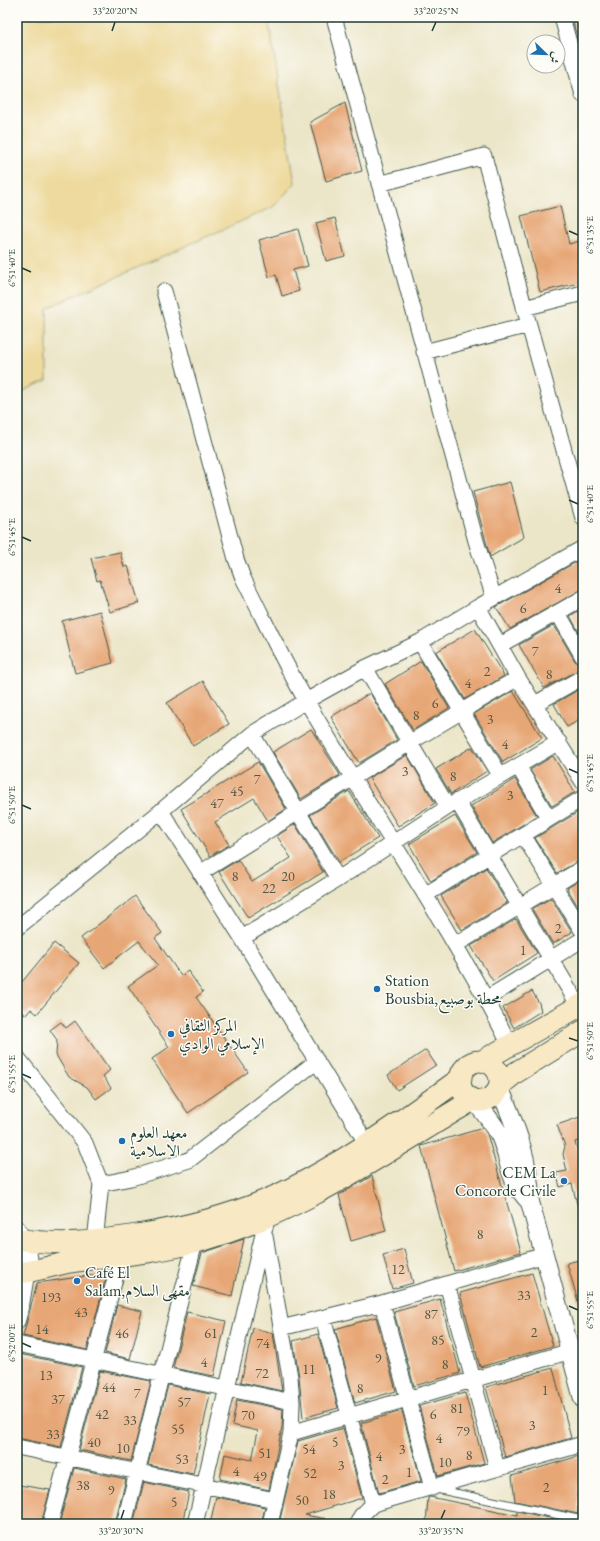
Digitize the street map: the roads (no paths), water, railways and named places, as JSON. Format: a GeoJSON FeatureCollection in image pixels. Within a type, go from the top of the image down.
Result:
{"type":"FeatureCollection","features":[{"type":"Feature","properties":{"kind":"main road"},"geometry":{"type":"LineString","coordinates":[[19,1236],[62,1244],[95,1242],[195,1223],[245,1208],[280,1194],[367,1144],[461,1078],[466,1068],[470,1064],[482,1061],[581,1005]]}},
{"type":"Feature","properties":{"kind":"main road"},"geometry":{"type":"LineString","coordinates":[[22,1272],[70,1262],[121,1256],[195,1242],[266,1224],[473,1100],[486,1100],[492,1097],[499,1086],[515,1073],[583,1031]]}},
{"type":"Feature","properties":{"kind":"main road"},"geometry":{"type":"LineString","coordinates":[[482,1061],[492,1065],[496,1069],[499,1074],[499,1086]]}},
{"type":"Feature","properties":{"kind":"main road"},"geometry":{"type":"LineString","coordinates":[[461,1078],[462,1089],[473,1100]]}},
{"type":"Feature","properties":{"kind":"street"},"geometry":{"type":"LineString","coordinates":[[334,17],[476,541],[494,598]]}},
{"type":"Feature","properties":{"kind":"street"},"geometry":{"type":"LineString","coordinates":[[562,17],[583,95]]}},
{"type":"Feature","properties":{"kind":"street"},"geometry":{"type":"LineString","coordinates":[[379,184],[484,156],[528,325],[583,518]]}},
{"type":"Feature","properties":{"kind":"street"},"geometry":{"type":"LineString","coordinates":[[164,291],[236,559],[243,578],[306,701],[394,842],[486,999],[510,1045]]}},
{"type":"Feature","properties":{"kind":"street"},"geometry":{"type":"LineString","coordinates":[[524,308],[583,293]]}},
{"type":"Feature","properties":{"kind":"street"},"geometry":{"type":"LineString","coordinates":[[424,352],[528,325]]}},
{"type":"Feature","properties":{"kind":"street"},"geometry":{"type":"LineString","coordinates":[[17,928],[161,811],[252,734],[306,701],[366,668],[420,642],[478,607],[583,548]]}},
{"type":"Feature","properties":{"kind":"street"},"geometry":{"type":"LineString","coordinates":[[500,645],[583,598]]}},
{"type":"Feature","properties":{"kind":"street"},"geometry":{"type":"LineString","coordinates":[[478,607],[518,678],[583,782]]}},
{"type":"Feature","properties":{"kind":"street"},"geometry":{"type":"LineString","coordinates":[[558,613],[583,657]]}},
{"type":"Feature","properties":{"kind":"street"},"geometry":{"type":"LineString","coordinates":[[420,642],[500,775]]}},
{"type":"Feature","properties":{"kind":"street"},"geometry":{"type":"LineString","coordinates":[[366,668],[410,744],[452,804],[491,855],[551,959],[581,1005]]}},
{"type":"Feature","properties":{"kind":"street"},"geometry":{"type":"LineString","coordinates":[[535,704],[583,677]]}},
{"type":"Feature","properties":{"kind":"street"},"geometry":{"type":"LineString","coordinates":[[200,873],[300,812],[353,776],[410,744],[462,710],[518,678]]}},
{"type":"Feature","properties":{"kind":"street"},"geometry":{"type":"LineString","coordinates":[[252,734],[300,812],[338,879]]}},
{"type":"Feature","properties":{"kind":"street"},"geometry":{"type":"LineString","coordinates":[[242,938],[338,879],[452,804],[558,742]]}},
{"type":"Feature","properties":{"kind":"street"},"geometry":{"type":"LineString","coordinates":[[518,766],[549,820]]}},
{"type":"Feature","properties":{"kind":"street"},"geometry":{"type":"LineString","coordinates":[[425,895],[583,798]]}},
{"type":"Feature","properties":{"kind":"street"},"geometry":{"type":"LineString","coordinates":[[161,811],[242,938],[367,1144]]}},
{"type":"Feature","properties":{"kind":"street"},"geometry":{"type":"LineString","coordinates":[[523,835],[583,932]]}},
{"type":"Feature","properties":{"kind":"street"},"geometry":{"type":"LineString","coordinates":[[455,945],[583,868]]}},
{"type":"Feature","properties":{"kind":"street"},"geometry":{"type":"LineString","coordinates":[[486,999],[583,939]]}},
{"type":"Feature","properties":{"kind":"street"},"geometry":{"type":"LineString","coordinates":[[17,1056],[85,1143],[101,1184],[95,1242]]}},
{"type":"Feature","properties":{"kind":"street"},"geometry":{"type":"LineString","coordinates":[[101,1184],[131,1178],[189,1160],[317,1061]]}},
{"type":"Feature","properties":{"kind":"street"},"geometry":{"type":"LineString","coordinates":[[499,1086],[513,1121],[529,1176],[530,1202],[583,1400]]}},
{"type":"Feature","properties":{"kind":"street"},"geometry":{"type":"LineString","coordinates":[[473,1100],[498,1133],[512,1179],[519,1190],[530,1202]]}},
{"type":"Feature","properties":{"kind":"street"},"geometry":{"type":"LineString","coordinates":[[266,1224],[292,1402],[291,1433],[270,1524]]}},
{"type":"Feature","properties":{"kind":"street"},"geometry":{"type":"LineString","coordinates":[[195,1524],[266,1224]]}},
{"type":"Feature","properties":{"kind":"street"},"geometry":{"type":"LineString","coordinates":[[17,1322],[21,1308],[22,1272],[30,1257],[19,1236]]}},
{"type":"Feature","properties":{"kind":"street"},"geometry":{"type":"LineString","coordinates":[[124,1524],[195,1242]]}},
{"type":"Feature","properties":{"kind":"street"},"geometry":{"type":"LineString","coordinates":[[281,1328],[382,1303],[544,1255]]}},
{"type":"Feature","properties":{"kind":"street"},"geometry":{"type":"LineString","coordinates":[[50,1524],[121,1256]]}},
{"type":"Feature","properties":{"kind":"street"},"geometry":{"type":"LineString","coordinates":[[447,1284],[497,1468]]}},
{"type":"Feature","properties":{"kind":"street"},"geometry":{"type":"LineString","coordinates":[[382,1303],[432,1488]]}},
{"type":"Feature","properties":{"kind":"street"},"geometry":{"type":"LineString","coordinates":[[323,1318],[373,1504]]}},
{"type":"Feature","properties":{"kind":"street"},"geometry":{"type":"LineString","coordinates":[[17,1344],[161,1376],[292,1402]]}},
{"type":"Feature","properties":{"kind":"street"},"geometry":{"type":"LineString","coordinates":[[291,1433],[571,1351]]}},
{"type":"Feature","properties":{"kind":"street"},"geometry":{"type":"LineString","coordinates":[[357,1524],[361,1516],[373,1504],[583,1444]]}},
{"type":"Feature","properties":{"kind":"street"},"geometry":{"type":"LineString","coordinates":[[17,1447],[137,1473],[275,1500]]}},
{"type":"Feature","properties":{"kind":"lane"},"geometry":{"type":"LineString","coordinates":[[432,1488],[583,1520]]}},
{"type":"Feature","properties":{"kind":"place","name":"Station Bousbia,محطة بوصبيع"},"geometry":{"type":"Point","coordinates":[377,989]}},
{"type":"Feature","properties":{"kind":"place","name":"المركز الثقافي الإسلامي الوادي"},"geometry":{"type":"Point","coordinates":[171,1034]}},
{"type":"Feature","properties":{"kind":"place","name":"معهد العلوم الاسلامية"},"geometry":{"type":"Point","coordinates":[122,1141]}},
{"type":"Feature","properties":{"kind":"place","name":"CEM La Concorde Civile"},"geometry":{"type":"Point","coordinates":[564,1181]}},
{"type":"Feature","properties":{"kind":"place","name":"Café El Salam,مقهى السلام"},"geometry":{"type":"Point","coordinates":[77,1281]}}]}
